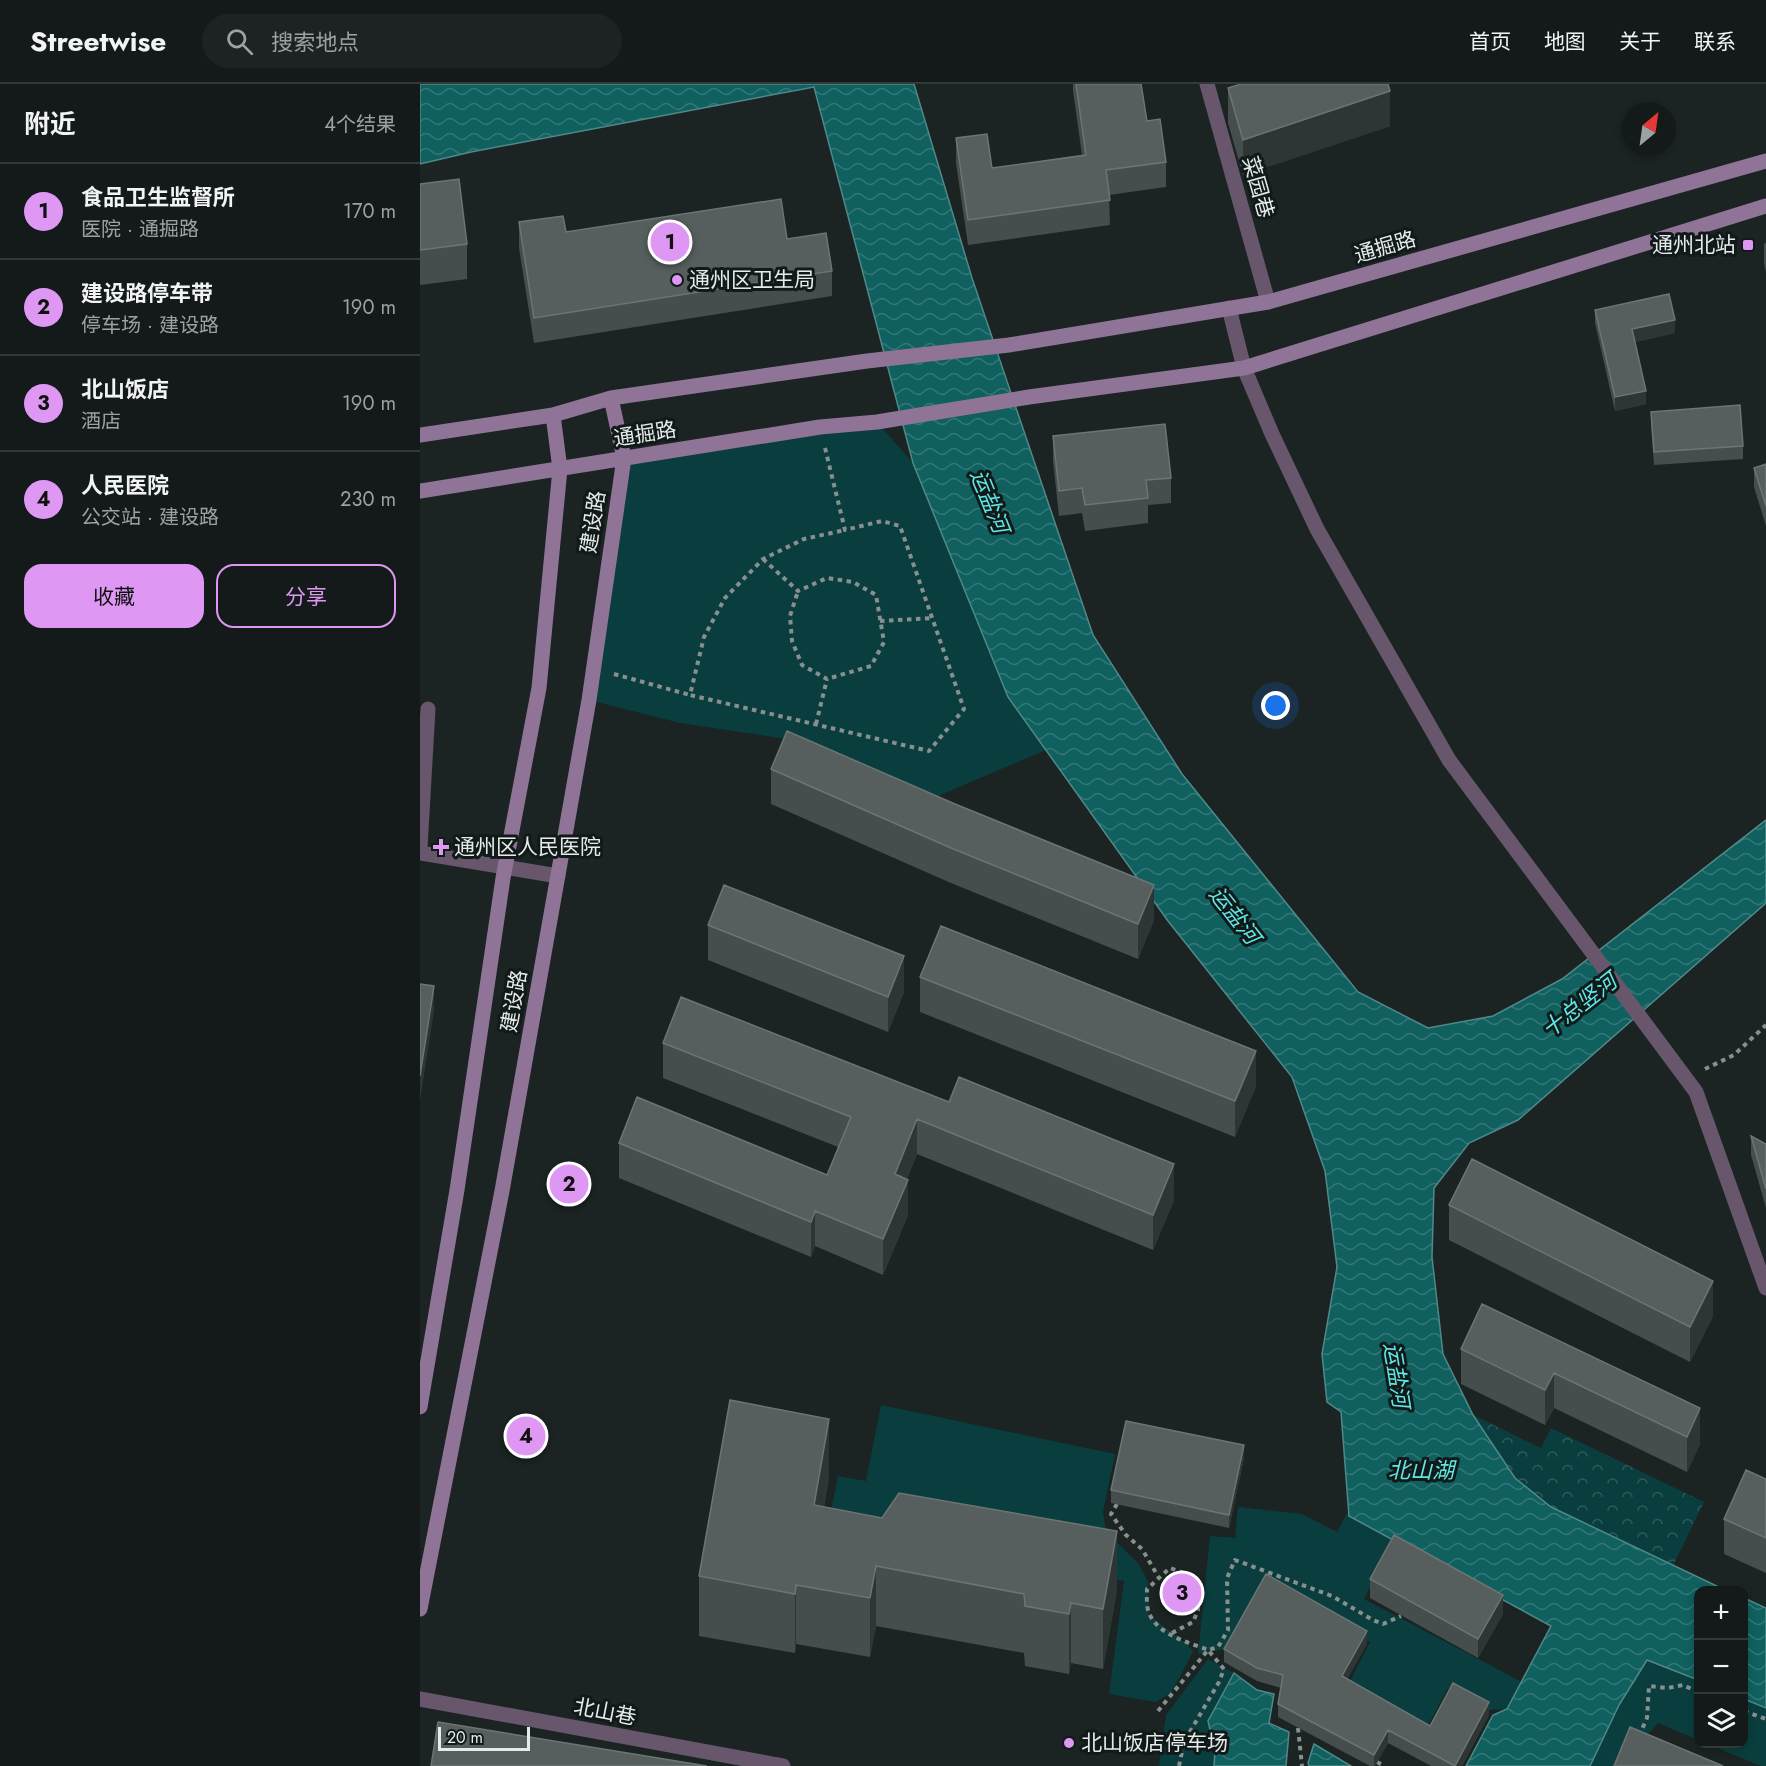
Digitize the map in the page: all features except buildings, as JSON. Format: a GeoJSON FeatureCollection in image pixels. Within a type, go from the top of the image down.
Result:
{"type":"FeatureCollection","features":[{"type":"Feature","properties":{"kind":"main road","name":"通掘路"},"geometry":{"type":"LineString","coordinates":[[420,435],[553,415],[611,398],[867,361],[1009,345],[1268,302],[1766,161]]}},
{"type":"Feature","properties":{"kind":"main road"},"geometry":{"type":"LineString","coordinates":[[1244,368],[1766,206]]}},
{"type":"Feature","properties":{"kind":"main road","name":"通掘路"},"geometry":{"type":"LineString","coordinates":[[420,492],[820,427],[877,422],[1029,397],[1244,368]]}},
{"type":"Feature","properties":{"kind":"main road","name":"建设路"},"geometry":{"type":"LineString","coordinates":[[420,1609],[494,1234],[593,669],[624,458],[611,398]]}},
{"type":"Feature","properties":{"kind":"main road","name":"建设路"},"geometry":{"type":"LineString","coordinates":[[420,1407],[457,1190],[503,878],[539,688],[560,469],[553,415]]}},
{"type":"Feature","properties":{"kind":"street","name":"菜园巷"},"geometry":{"type":"LineString","coordinates":[[1207,84],[1268,302]]}},
{"type":"Feature","properties":{"kind":"street"},"geometry":{"type":"LineString","coordinates":[[1229,308],[1244,368],[1317,529],[1449,760],[1696,1092],[1766,1288]]}},
{"type":"Feature","properties":{"kind":"street"},"geometry":{"type":"LineString","coordinates":[[420,848],[428,709]]}},
{"type":"Feature","properties":{"kind":"street"},"geometry":{"type":"LineString","coordinates":[[420,853],[558,876]]}},
{"type":"Feature","properties":{"kind":"street","name":"北山巷"},"geometry":{"type":"LineString","coordinates":[[420,1699],[783,1766]]}},
{"type":"Feature","properties":{"kind":"path"},"geometry":{"type":"LineString","coordinates":[[820,427],[846,530]]}},
{"type":"Feature","properties":{"kind":"path"},"geometry":{"type":"LineString","coordinates":[[593,669],[690,695],[929,751],[964,709],[900,526],[882,521],[804,540],[763,558],[725,598],[704,636],[690,695]]}},
{"type":"Feature","properties":{"kind":"path"},"geometry":{"type":"LineString","coordinates":[[763,558],[798,591]]}},
{"type":"Feature","properties":{"kind":"path"},"geometry":{"type":"LineString","coordinates":[[826,578],[853,582],[876,595],[884,642],[871,666],[827,679],[802,665],[792,641],[790,616],[798,591],[826,578]]}},
{"type":"Feature","properties":{"kind":"path"},"geometry":{"type":"LineString","coordinates":[[880,621],[932,618]]}},
{"type":"Feature","properties":{"kind":"path"},"geometry":{"type":"LineString","coordinates":[[816,724],[827,679]]}},
{"type":"Feature","properties":{"kind":"path"},"geometry":{"type":"LineString","coordinates":[[1685,1078],[1734,1055],[1766,1025]]}},
{"type":"Feature","properties":{"kind":"path"},"geometry":{"type":"LineString","coordinates":[[1117,1504],[1111,1514],[1126,1535],[1142,1549],[1159,1578]]}},
{"type":"Feature","properties":{"kind":"path"},"geometry":{"type":"LineString","coordinates":[[1158,1711],[1208,1650],[1218,1647],[1228,1630],[1227,1578],[1234,1560],[1332,1596],[1383,1624],[1401,1616]]}},
{"type":"Feature","properties":{"kind":"path"},"geometry":{"type":"LineString","coordinates":[[1170,1634],[1193,1622],[1198,1610],[1199,1587],[1189,1575],[1170,1568],[1146,1589],[1149,1613],[1163,1630],[1170,1634],[1208,1650],[1224,1669],[1220,1682],[1184,1742],[1179,1766]]}},
{"type":"Feature","properties":{"kind":"path"},"geometry":{"type":"LineString","coordinates":[[1637,1739],[1647,1718],[1649,1686],[1668,1688],[1683,1685],[1694,1690]]}},
{"type":"Feature","properties":{"kind":"path"},"geometry":{"type":"LineString","coordinates":[[1748,1713],[1766,1719]]}},
{"type":"Feature","properties":{"kind":"path"},"geometry":{"type":"LineString","coordinates":[[1298,1728],[1301,1765]]}},
{"type":"Feature","properties":{"kind":"path"},"geometry":{"type":"LineString","coordinates":[[1377,1762],[1384,1766]]}},
{"type":"Feature","properties":{"kind":"green space"},"geometry":{"type":"Polygon","coordinates":[[[877,422],[913,463],[1008,697],[1046,750],[926,801],[800,741],[680,723],[589,700],[624,458],[877,422]]]}},
{"type":"Feature","properties":{"kind":"green space"},"geometry":{"type":"Polygon","coordinates":[[[881,1405],[1115,1454],[1103,1512],[1106,1532],[1138,1563],[1148,1582],[1149,1615],[1187,1644],[1193,1652],[1171,1693],[1156,1702],[1109,1694],[1124,1581],[896,1545],[821,1560],[838,1476],[866,1481],[881,1405]]]}},
{"type":"Feature","properties":{"kind":"green space"},"geometry":{"type":"Polygon","coordinates":[[[1473,1415],[1541,1448],[1551,1428],[1704,1502],[1673,1566],[1550,1507],[1515,1478],[1473,1415]]]}},
{"type":"Feature","properties":{"kind":"green space"},"geometry":{"type":"Polygon","coordinates":[[[1238,1507],[1302,1514],[1337,1532],[1347,1513],[1395,1539],[1364,1599],[1522,1682],[1507,1709],[1490,1710],[1448,1688],[1425,1731],[1346,1689],[1370,1642],[1261,1583],[1226,1649],[1198,1654],[1210,1536],[1235,1538],[1238,1507]]]}},
{"type":"Feature","properties":{"kind":"green space"},"geometry":{"type":"Polygon","coordinates":[[[1208,1659],[1234,1673],[1208,1721],[1215,1751],[1214,1766],[1159,1766],[1166,1715],[1208,1659]]]}},
{"type":"Feature","properties":{"kind":"green space"},"geometry":{"type":"Polygon","coordinates":[[[1647,1660],[1694,1678],[1694,1738],[1658,1723],[1635,1749],[1626,1766],[1590,1766],[1619,1705],[1647,1660]]]}},
{"type":"Feature","properties":{"kind":"green space"},"geometry":{"type":"Polygon","coordinates":[[[1748,1701],[1766,1708],[1766,1766],[1718,1748],[1748,1748],[1748,1701]]]}},
{"type":"Feature","properties":{"kind":"water"},"geometry":{"type":"Polygon","coordinates":[[[420,84],[914,84],[972,278],[1093,635],[1182,774],[1358,992],[1428,1028],[1493,1016],[1562,979],[1766,820],[1766,903],[1518,1120],[1469,1143],[1434,1188],[1432,1257],[1443,1354],[1473,1415],[1515,1478],[1551,1507],[1717,1586],[1694,1586],[1694,1678],[1647,1660],[1619,1705],[1590,1766],[1466,1766],[1493,1715],[1507,1709],[1551,1626],[1349,1516],[1341,1412],[1327,1402],[1322,1354],[1337,1267],[1325,1171],[1292,1077],[1168,921],[1008,697],[913,463],[814,87],[471,152],[420,164],[420,84]]]}},
{"type":"Feature","properties":{"kind":"water"},"geometry":{"type":"Polygon","coordinates":[[[1748,1600],[1766,1608],[1766,1708],[1748,1701],[1748,1600]]]}},
{"type":"Feature","properties":{"kind":"water"},"geometry":{"type":"Polygon","coordinates":[[[1234,1673],[1257,1690],[1274,1694],[1269,1723],[1289,1732],[1286,1766],[1214,1766],[1215,1751],[1208,1721],[1234,1673]]]}},
{"type":"Feature","properties":{"kind":"water"},"geometry":{"type":"Polygon","coordinates":[[[1314,1744],[1351,1766],[1309,1766],[1314,1744]]]}},
{"type":"Feature","properties":{"kind":"place","name":"食品卫生监督所"},"geometry":{"type":"Point","coordinates":[670,242]}},
{"type":"Feature","properties":{"kind":"place","name":"通州北站"},"geometry":{"type":"Point","coordinates":[1748,245]}},
{"type":"Feature","properties":{"kind":"place","name":"通州区卫生局"},"geometry":{"type":"Point","coordinates":[677,280]}},
{"type":"Feature","properties":{"kind":"place","name":"通州区人民医院"},"geometry":{"type":"Point","coordinates":[441,847]}},
{"type":"Feature","properties":{"kind":"place","name":"建设路停车带"},"geometry":{"type":"Point","coordinates":[569,1184]}},
{"type":"Feature","properties":{"kind":"place","name":"人民医院"},"geometry":{"type":"Point","coordinates":[526,1436]}},
{"type":"Feature","properties":{"kind":"place","name":"北山饭店"},"geometry":{"type":"Point","coordinates":[1182,1593]}},
{"type":"Feature","properties":{"kind":"place","name":"北山饭店停车场"},"geometry":{"type":"Point","coordinates":[1069,1743]}},
{"type":"Feature","properties":{"kind":"water label","name":"运盐河"},"geometry":{"type":"Point","coordinates":[990,501]}},
{"type":"Feature","properties":{"kind":"water label","name":"运盐河"},"geometry":{"type":"Point","coordinates":[1235,915]}},
{"type":"Feature","properties":{"kind":"water label","name":"十总竖河"},"geometry":{"type":"Point","coordinates":[1579,1005]}},
{"type":"Feature","properties":{"kind":"water label","name":"运盐河"},"geometry":{"type":"Point","coordinates":[1397,1375]}},
{"type":"Feature","properties":{"kind":"water label","name":"北山湖"},"geometry":{"type":"Point","coordinates":[1421,1470]}}]}
